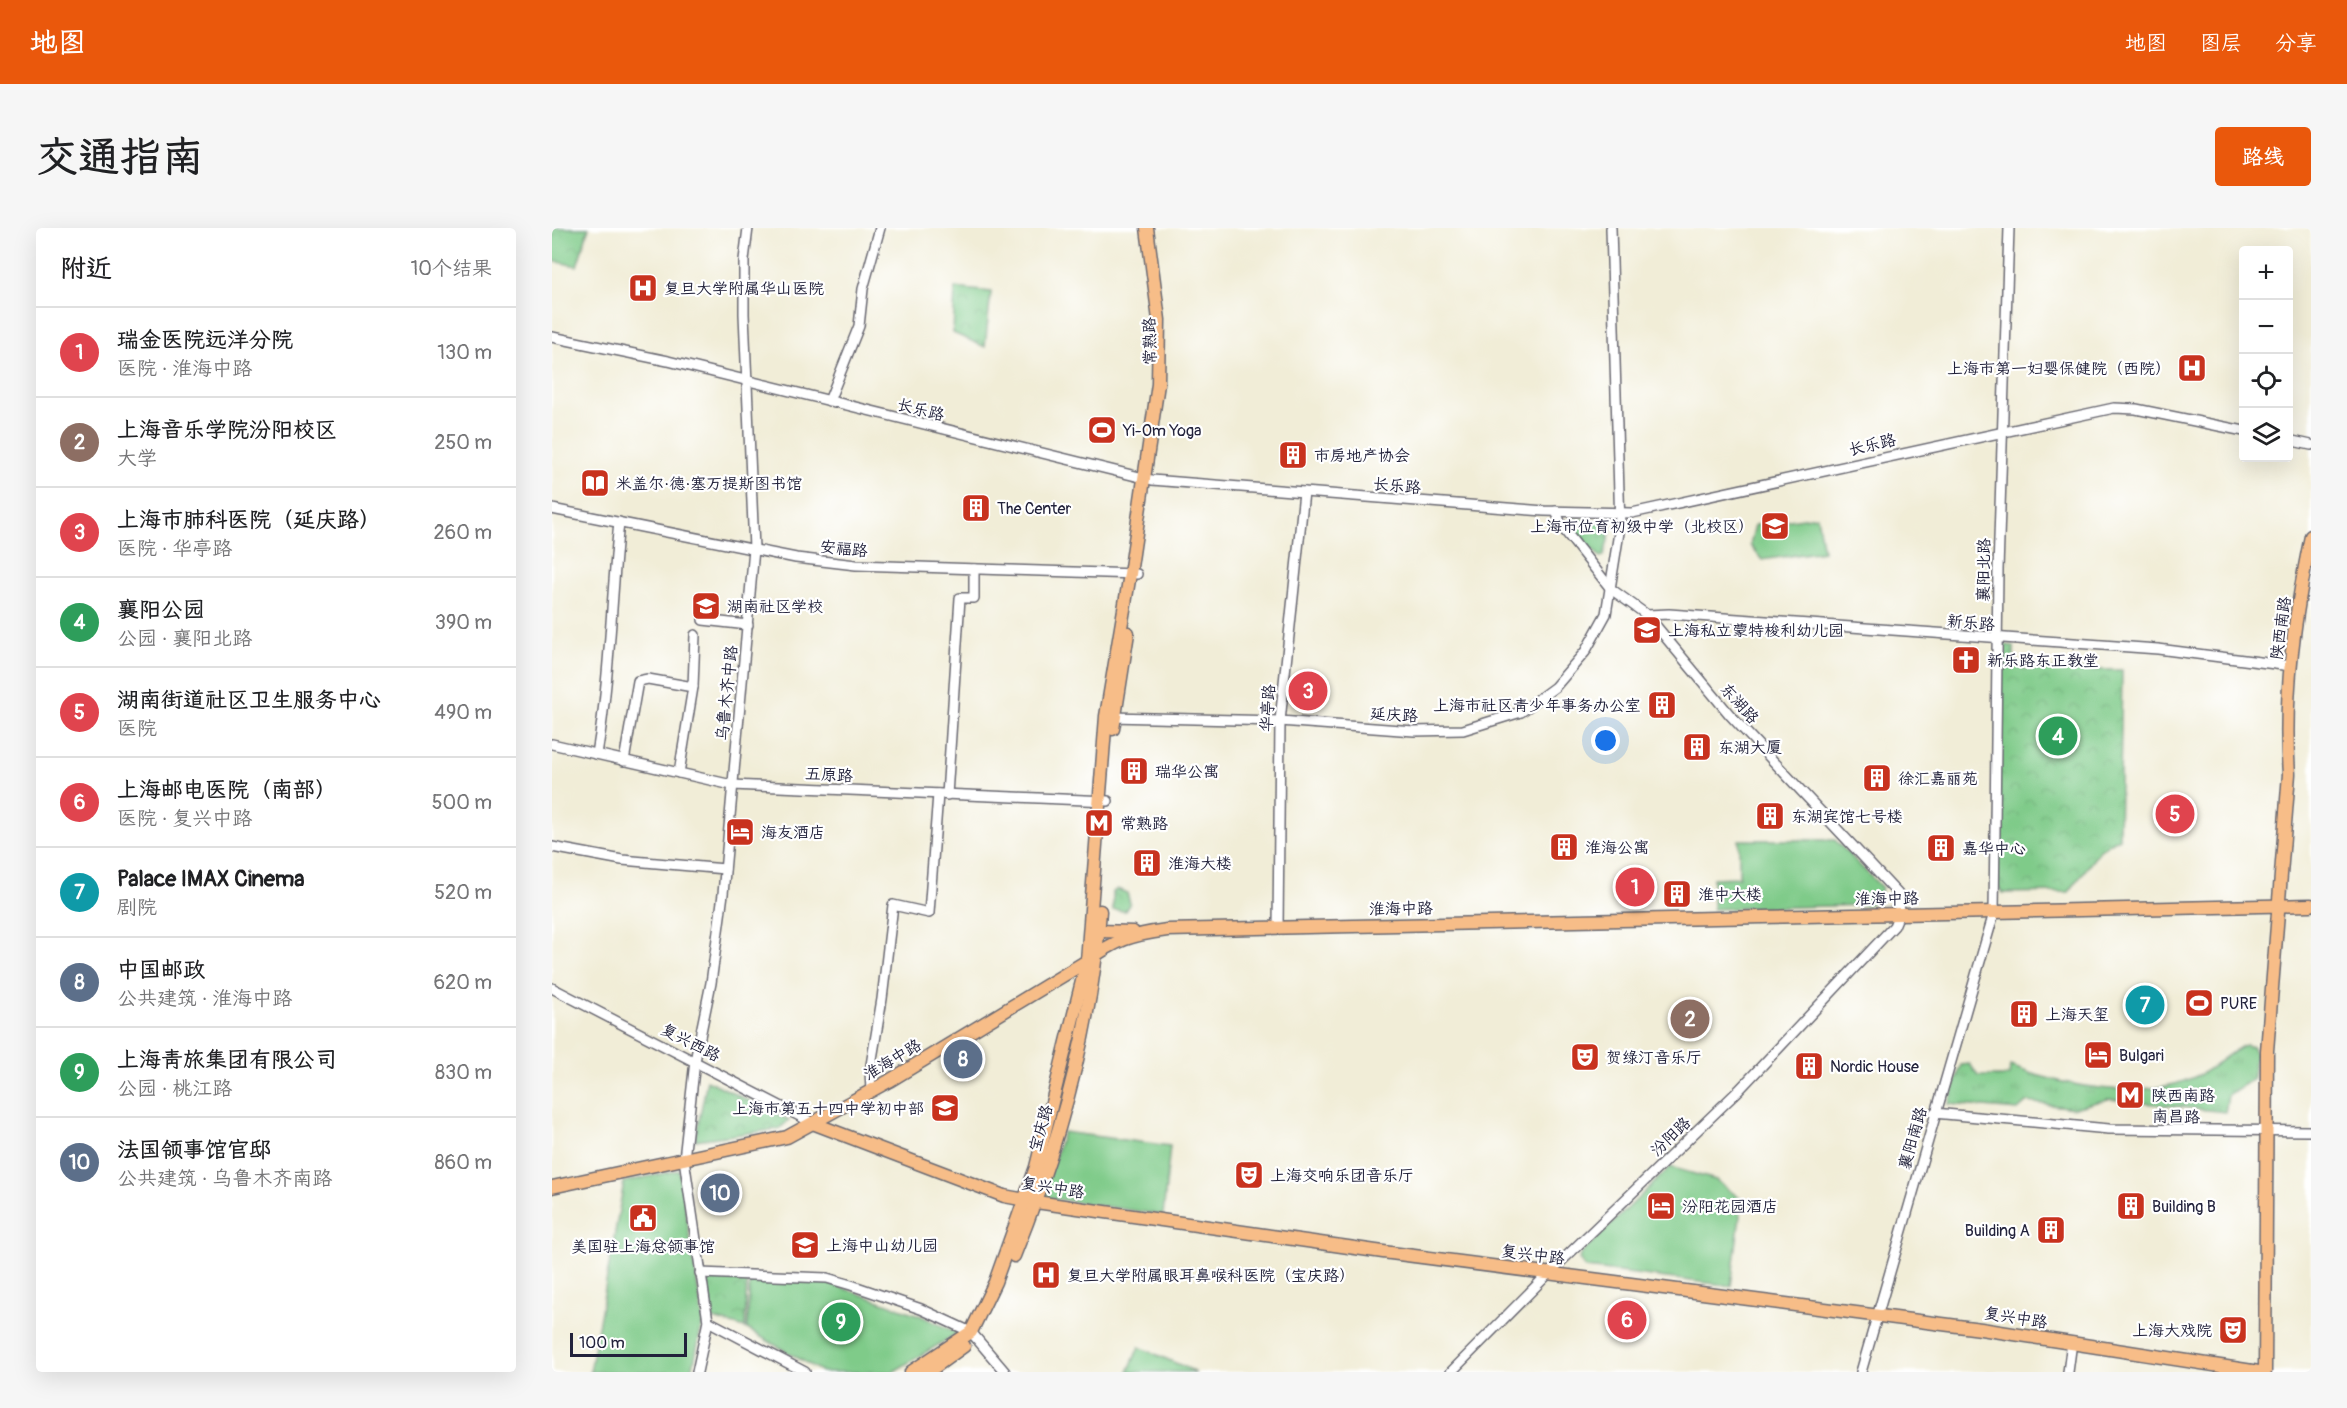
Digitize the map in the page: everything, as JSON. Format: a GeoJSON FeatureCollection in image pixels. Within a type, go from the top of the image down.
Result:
{"type":"FeatureCollection","features":[{"type":"Feature","properties":{"kind":"main road","name":"常熟路"},"geometry":{"type":"LineString","coordinates":[[1141,228],[1148,248],[1152,251]]}},
{"type":"Feature","properties":{"kind":"main road","name":"常熟路"},"geometry":{"type":"LineString","coordinates":[[1147,228],[1152,251],[1160,349],[1149,479]]}},
{"type":"Feature","properties":{"kind":"main road","name":"常熟路"},"geometry":{"type":"LineString","coordinates":[[1092,957],[1110,717],[1166,385],[1163,290],[1154,228]]}},
{"type":"Feature","properties":{"kind":"main road","name":"陕西南路"},"geometry":{"type":"LineString","coordinates":[[2265,1372],[2267,1051],[2289,774],[2286,751],[2291,666],[2311,536]]}},
{"type":"Feature","properties":{"kind":"main road","name":"常熟路"},"geometry":{"type":"LineString","coordinates":[[1092,957],[1099,931],[1104,801]]}},
{"type":"Feature","properties":{"kind":"main road","name":"淮海中路"},"geometry":{"type":"LineString","coordinates":[[552,1186],[788,1137],[871,1091],[1092,957],[1111,943],[1150,933],[1278,928],[2311,905]]}},
{"type":"Feature","properties":{"kind":"main road"},"geometry":{"type":"LineString","coordinates":[[1099,931],[1150,933]]}},
{"type":"Feature","properties":{"kind":"main road","name":"宝庆路"},"geometry":{"type":"LineString","coordinates":[[973,1335],[1030,1201],[1079,1052],[1092,957]]}},
{"type":"Feature","properties":{"kind":"main road","name":"复兴中路"},"geometry":{"type":"LineString","coordinates":[[815,1124],[1004,1196],[1030,1201],[1549,1273],[1876,1314],[2259,1372]]}},
{"type":"Feature","properties":{"kind":"main road"},"geometry":{"type":"LineString","coordinates":[[911,1372],[973,1335]]}},
{"type":"Feature","properties":{"kind":"main road"},"geometry":{"type":"LineString","coordinates":[[928,1372],[973,1335]]}},
{"type":"Feature","properties":{"kind":"street","name":"乌鲁木齐中路"},"geometry":{"type":"LineString","coordinates":[[708,1321],[684,1159],[695,1061],[711,983],[726,869],[754,549],[745,380],[744,260],[748,228]]}},
{"type":"Feature","properties":{"kind":"street"},"geometry":{"type":"LineString","coordinates":[[829,400],[859,326],[863,289],[880,228]]}},
{"type":"Feature","properties":{"kind":"street","name":"延庆路"},"geometry":{"type":"LineString","coordinates":[[1110,717],[1280,721],[1414,731],[1462,730],[1514,715],[1555,687],[1585,652],[1606,614],[1611,589],[1620,513],[1611,228]]}},
{"type":"Feature","properties":{"kind":"street","name":"襄阳北路"},"geometry":{"type":"LineString","coordinates":[[1994,913],[1997,639],[2009,228]]}},
{"type":"Feature","properties":{"kind":"street","name":"长乐路"},"geometry":{"type":"LineString","coordinates":[[552,337],[745,380],[1149,479],[1556,511],[1632,513],[2002,430],[2114,408],[2136,409],[2239,430]]}},
{"type":"Feature","properties":{"kind":"street"},"geometry":{"type":"LineString","coordinates":[[2293,441],[2311,445]]}},
{"type":"Feature","properties":{"kind":"street","name":"华亭路"},"geometry":{"type":"LineString","coordinates":[[1278,928],[1280,721],[1304,492]]}},
{"type":"Feature","properties":{"kind":"street","name":"安福路"},"geometry":{"type":"LineString","coordinates":[[552,509],[754,549],[856,565],[1134,574]]}},
{"type":"Feature","properties":{"kind":"street","name":"东湖路"},"geometry":{"type":"LineString","coordinates":[[1556,511],[1562,527],[1611,589],[1647,615],[1730,715],[1898,894],[1899,914]]}},
{"type":"Feature","properties":{"kind":"street"},"geometry":{"type":"LineString","coordinates":[[597,754],[607,696],[613,576],[620,522]]}},
{"type":"Feature","properties":{"kind":"street"},"geometry":{"type":"LineString","coordinates":[[871,1091],[870,1071],[882,999],[893,905],[929,914],[960,598],[974,598],[974,569]]}},
{"type":"Feature","properties":{"kind":"street","name":"新乐路"},"geometry":{"type":"LineString","coordinates":[[1647,615],[1669,614],[2158,649],[2291,666]]}},
{"type":"Feature","properties":{"kind":"street"},"geometry":{"type":"LineString","coordinates":[[703,620],[748,625]]}},
{"type":"Feature","properties":{"kind":"street"},"geometry":{"type":"LineString","coordinates":[[680,773],[693,687],[694,635]]}},
{"type":"Feature","properties":{"kind":"street"},"geometry":{"type":"LineString","coordinates":[[624,761],[638,681],[648,680],[693,687]]}},
{"type":"Feature","properties":{"kind":"street","name":"五原路"},"geometry":{"type":"LineString","coordinates":[[552,744],[732,785],[1104,801]]}},
{"type":"Feature","properties":{"kind":"street"},"geometry":{"type":"LineString","coordinates":[[552,847],[622,860],[726,869]]}},
{"type":"Feature","properties":{"kind":"street","name":"襄阳南路"},"geometry":{"type":"LineString","coordinates":[[1861,1372],[1934,1113],[1994,913]]}},
{"type":"Feature","properties":{"kind":"street","name":"汾阳路"},"geometry":{"type":"LineString","coordinates":[[1451,1372],[1549,1273],[1739,1090],[1894,926],[1899,914]]}},
{"type":"Feature","properties":{"kind":"street"},"geometry":{"type":"LineString","coordinates":[[552,1000],[553,989]]}},
{"type":"Feature","properties":{"kind":"street","name":"复兴西路"},"geometry":{"type":"LineString","coordinates":[[553,989],[815,1124]]}},
{"type":"Feature","properties":{"kind":"street","name":"南昌路"},"geometry":{"type":"LineString","coordinates":[[1934,1113],[2109,1129],[2311,1131]]}},
{"type":"Feature","properties":{"kind":"street"},"geometry":{"type":"LineString","coordinates":[[700,1273],[826,1278],[921,1309],[973,1335],[1005,1372]]}},
{"type":"Feature","properties":{"kind":"street"},"geometry":{"type":"LineString","coordinates":[[697,1372],[708,1321],[805,1372]]}},
{"type":"Feature","properties":{"kind":"street"},"geometry":{"type":"LineString","coordinates":[[2068,1372],[2072,1342]]}},
{"type":"Feature","properties":{"kind":"green space"},"geometry":{"type":"Polygon","coordinates":[[[552,228],[589,228],[577,266],[552,261],[552,228]]]}},
{"type":"Feature","properties":{"kind":"green space"},"geometry":{"type":"Polygon","coordinates":[[[955,288],[991,292],[985,347],[953,333],[955,288]]]}},
{"type":"Feature","properties":{"kind":"green space"},"geometry":{"type":"Polygon","coordinates":[[[1817,516],[1823,551],[1762,560],[1750,545],[1755,525],[1817,516]]]}},
{"type":"Feature","properties":{"kind":"green space"},"geometry":{"type":"Polygon","coordinates":[[[1575,518],[1608,523],[1611,528],[1604,556],[1600,557],[1569,526],[1570,521],[1575,518]]]}},
{"type":"Feature","properties":{"kind":"green space"},"geometry":{"type":"Polygon","coordinates":[[[2004,645],[2014,646],[2014,658],[2023,669],[2122,670],[2119,838],[2100,850],[2069,892],[2002,893],[1998,886],[1998,649],[2004,645]]]}},
{"type":"Feature","properties":{"kind":"green space"},"geometry":{"type":"Polygon","coordinates":[[[1739,840],[1835,840],[1882,888],[1877,899],[1868,905],[1713,909],[1713,878],[1739,877],[1739,840]]]}},
{"type":"Feature","properties":{"kind":"green space"},"geometry":{"type":"Polygon","coordinates":[[[1117,889],[1127,893],[1130,903],[1125,911],[1113,910],[1113,892],[1117,889]]]}},
{"type":"Feature","properties":{"kind":"green space"},"geometry":{"type":"Polygon","coordinates":[[[2245,1045],[2253,1047],[2255,1053],[2253,1079],[2228,1095],[2225,1112],[2108,1099],[2074,1108],[2027,1102],[2018,1110],[1949,1104],[1961,1065],[1970,1064],[1978,1076],[2009,1076],[2010,1066],[2032,1074],[2079,1085],[2129,1090],[2154,1088],[2199,1075],[2245,1045]]]}},
{"type":"Feature","properties":{"kind":"green space"},"geometry":{"type":"Polygon","coordinates":[[[707,1080],[789,1120],[779,1129],[695,1140],[707,1080]]]}},
{"type":"Feature","properties":{"kind":"green space"},"geometry":{"type":"Polygon","coordinates":[[[1063,1132],[1170,1146],[1163,1215],[1042,1197],[1063,1132]]]}},
{"type":"Feature","properties":{"kind":"green space"},"geometry":{"type":"Polygon","coordinates":[[[1670,1167],[1716,1180],[1742,1200],[1731,1286],[1586,1268],[1579,1260],[1580,1255],[1670,1167]]]}},
{"type":"Feature","properties":{"kind":"green space"},"geometry":{"type":"Polygon","coordinates":[[[679,1170],[703,1320],[692,1372],[590,1372],[624,1182],[679,1170]]]}},
{"type":"Feature","properties":{"kind":"green space"},"geometry":{"type":"Polygon","coordinates":[[[705,1278],[747,1279],[745,1328],[713,1319],[705,1278]]]}},
{"type":"Feature","properties":{"kind":"green space"},"geometry":{"type":"Polygon","coordinates":[[[750,1279],[829,1283],[919,1315],[958,1333],[893,1372],[822,1372],[747,1329],[750,1279]]]}},
{"type":"Feature","properties":{"kind":"green space"},"geometry":{"type":"Polygon","coordinates":[[[1139,1347],[1196,1372],[1128,1372],[1139,1347]]]}},
{"type":"Feature","properties":{"kind":"place","name":"复旦大学附属华山医院"},"geometry":{"type":"Point","coordinates":[643,288]}},
{"type":"Feature","properties":{"kind":"place","name":"上海市第一妇婴保健院（西院）"},"geometry":{"type":"Point","coordinates":[2192,368]}},
{"type":"Feature","properties":{"kind":"place","name":"Yi-Om Yoga"},"geometry":{"type":"Point","coordinates":[1102,430]}},
{"type":"Feature","properties":{"kind":"place","name":"市房地产协会"},"geometry":{"type":"Point","coordinates":[1293,455]}},
{"type":"Feature","properties":{"kind":"place","name":"米盖尔·德·塞万提斯图书馆"},"geometry":{"type":"Point","coordinates":[595,483]}},
{"type":"Feature","properties":{"kind":"place","name":"The Center"},"geometry":{"type":"Point","coordinates":[976,508]}},
{"type":"Feature","properties":{"kind":"place","name":"上海市位育初级中学（北校区）"},"geometry":{"type":"Point","coordinates":[1775,526]}},
{"type":"Feature","properties":{"kind":"place","name":"湖南社区学校"},"geometry":{"type":"Point","coordinates":[706,606]}},
{"type":"Feature","properties":{"kind":"place","name":"上海私立蒙特梭利幼儿园"},"geometry":{"type":"Point","coordinates":[1647,630]}},
{"type":"Feature","properties":{"kind":"place","name":"新乐路东正教堂"},"geometry":{"type":"Point","coordinates":[1966,660]}},
{"type":"Feature","properties":{"kind":"place","name":"上海市肺科医院（延庆路）"},"geometry":{"type":"Point","coordinates":[1308,691]}},
{"type":"Feature","properties":{"kind":"place","name":"上海市社区青少年事务办公室"},"geometry":{"type":"Point","coordinates":[1662,705]}},
{"type":"Feature","properties":{"kind":"place","name":"襄阳公园"},"geometry":{"type":"Point","coordinates":[2058,736]}},
{"type":"Feature","properties":{"kind":"place","name":"东湖大厦"},"geometry":{"type":"Point","coordinates":[1697,747]}},
{"type":"Feature","properties":{"kind":"place","name":"瑞华公寓"},"geometry":{"type":"Point","coordinates":[1134,771]}},
{"type":"Feature","properties":{"kind":"place","name":"徐汇嘉丽苑"},"geometry":{"type":"Point","coordinates":[1877,778]}},
{"type":"Feature","properties":{"kind":"place","name":"湖南街道社区卫生服务中心"},"geometry":{"type":"Point","coordinates":[2175,814]}},
{"type":"Feature","properties":{"kind":"place","name":"东湖宾馆七号楼"},"geometry":{"type":"Point","coordinates":[1770,816]}},
{"type":"Feature","properties":{"kind":"place","name":"常熟路"},"geometry":{"type":"Point","coordinates":[1099,823]}},
{"type":"Feature","properties":{"kind":"place","name":"海友酒店"},"geometry":{"type":"Point","coordinates":[740,832]}},
{"type":"Feature","properties":{"kind":"place","name":"淮海公寓"},"geometry":{"type":"Point","coordinates":[1564,847]}},
{"type":"Feature","properties":{"kind":"place","name":"嘉华中心"},"geometry":{"type":"Point","coordinates":[1941,848]}},
{"type":"Feature","properties":{"kind":"place","name":"淮海大楼"},"geometry":{"type":"Point","coordinates":[1147,863]}},
{"type":"Feature","properties":{"kind":"place","name":"瑞金医院远洋分院"},"geometry":{"type":"Point","coordinates":[1635,887]}},
{"type":"Feature","properties":{"kind":"place","name":"淮中大楼"},"geometry":{"type":"Point","coordinates":[1677,894]}},
{"type":"Feature","properties":{"kind":"place","name":"PURE"},"geometry":{"type":"Point","coordinates":[2199,1003]}},
{"type":"Feature","properties":{"kind":"place","name":"Palace IMAX Cinema"},"geometry":{"type":"Point","coordinates":[2145,1005]}},
{"type":"Feature","properties":{"kind":"place","name":"上海天玺"},"geometry":{"type":"Point","coordinates":[2024,1014]}},
{"type":"Feature","properties":{"kind":"place","name":"上海音乐学院汾阳校区"},"geometry":{"type":"Point","coordinates":[1690,1019]}},
{"type":"Feature","properties":{"kind":"place","name":"Bulgari"},"geometry":{"type":"Point","coordinates":[2098,1055]}},
{"type":"Feature","properties":{"kind":"place","name":"贺绿汀音乐厅"},"geometry":{"type":"Point","coordinates":[1585,1057]}},
{"type":"Feature","properties":{"kind":"place","name":"中国邮政"},"geometry":{"type":"Point","coordinates":[963,1059]}},
{"type":"Feature","properties":{"kind":"place","name":"Nordic House"},"geometry":{"type":"Point","coordinates":[1809,1066]}},
{"type":"Feature","properties":{"kind":"place","name":"陕西南路"},"geometry":{"type":"Point","coordinates":[2130,1095]}},
{"type":"Feature","properties":{"kind":"place","name":"上海市第五十四中学初中部"},"geometry":{"type":"Point","coordinates":[945,1108]}},
{"type":"Feature","properties":{"kind":"place","name":"上海交响乐团音乐厅"},"geometry":{"type":"Point","coordinates":[1249,1175]}},
{"type":"Feature","properties":{"kind":"place","name":"法国领事馆官邸"},"geometry":{"type":"Point","coordinates":[720,1193]}},
{"type":"Feature","properties":{"kind":"place","name":"汾阳花园酒店"},"geometry":{"type":"Point","coordinates":[1661,1206]}},
{"type":"Feature","properties":{"kind":"place","name":"Building B"},"geometry":{"type":"Point","coordinates":[2131,1206]}},
{"type":"Feature","properties":{"kind":"place","name":"美国驻上海总领事馆"},"geometry":{"type":"Point","coordinates":[643,1218]}},
{"type":"Feature","properties":{"kind":"place","name":"Building A"},"geometry":{"type":"Point","coordinates":[2051,1230]}},
{"type":"Feature","properties":{"kind":"place","name":"上海中山幼儿园"},"geometry":{"type":"Point","coordinates":[805,1245]}},
{"type":"Feature","properties":{"kind":"place","name":"复旦大学附属眼耳鼻喉科医院（宝庆路）"},"geometry":{"type":"Point","coordinates":[1046,1275]}},
{"type":"Feature","properties":{"kind":"place","name":"上海邮电医院（南部）"},"geometry":{"type":"Point","coordinates":[1627,1320]}},
{"type":"Feature","properties":{"kind":"place","name":"上海青旅集团有限公司"},"geometry":{"type":"Point","coordinates":[841,1322]}},
{"type":"Feature","properties":{"kind":"place","name":"上海大戏院"},"geometry":{"type":"Point","coordinates":[2233,1330]}}]}
